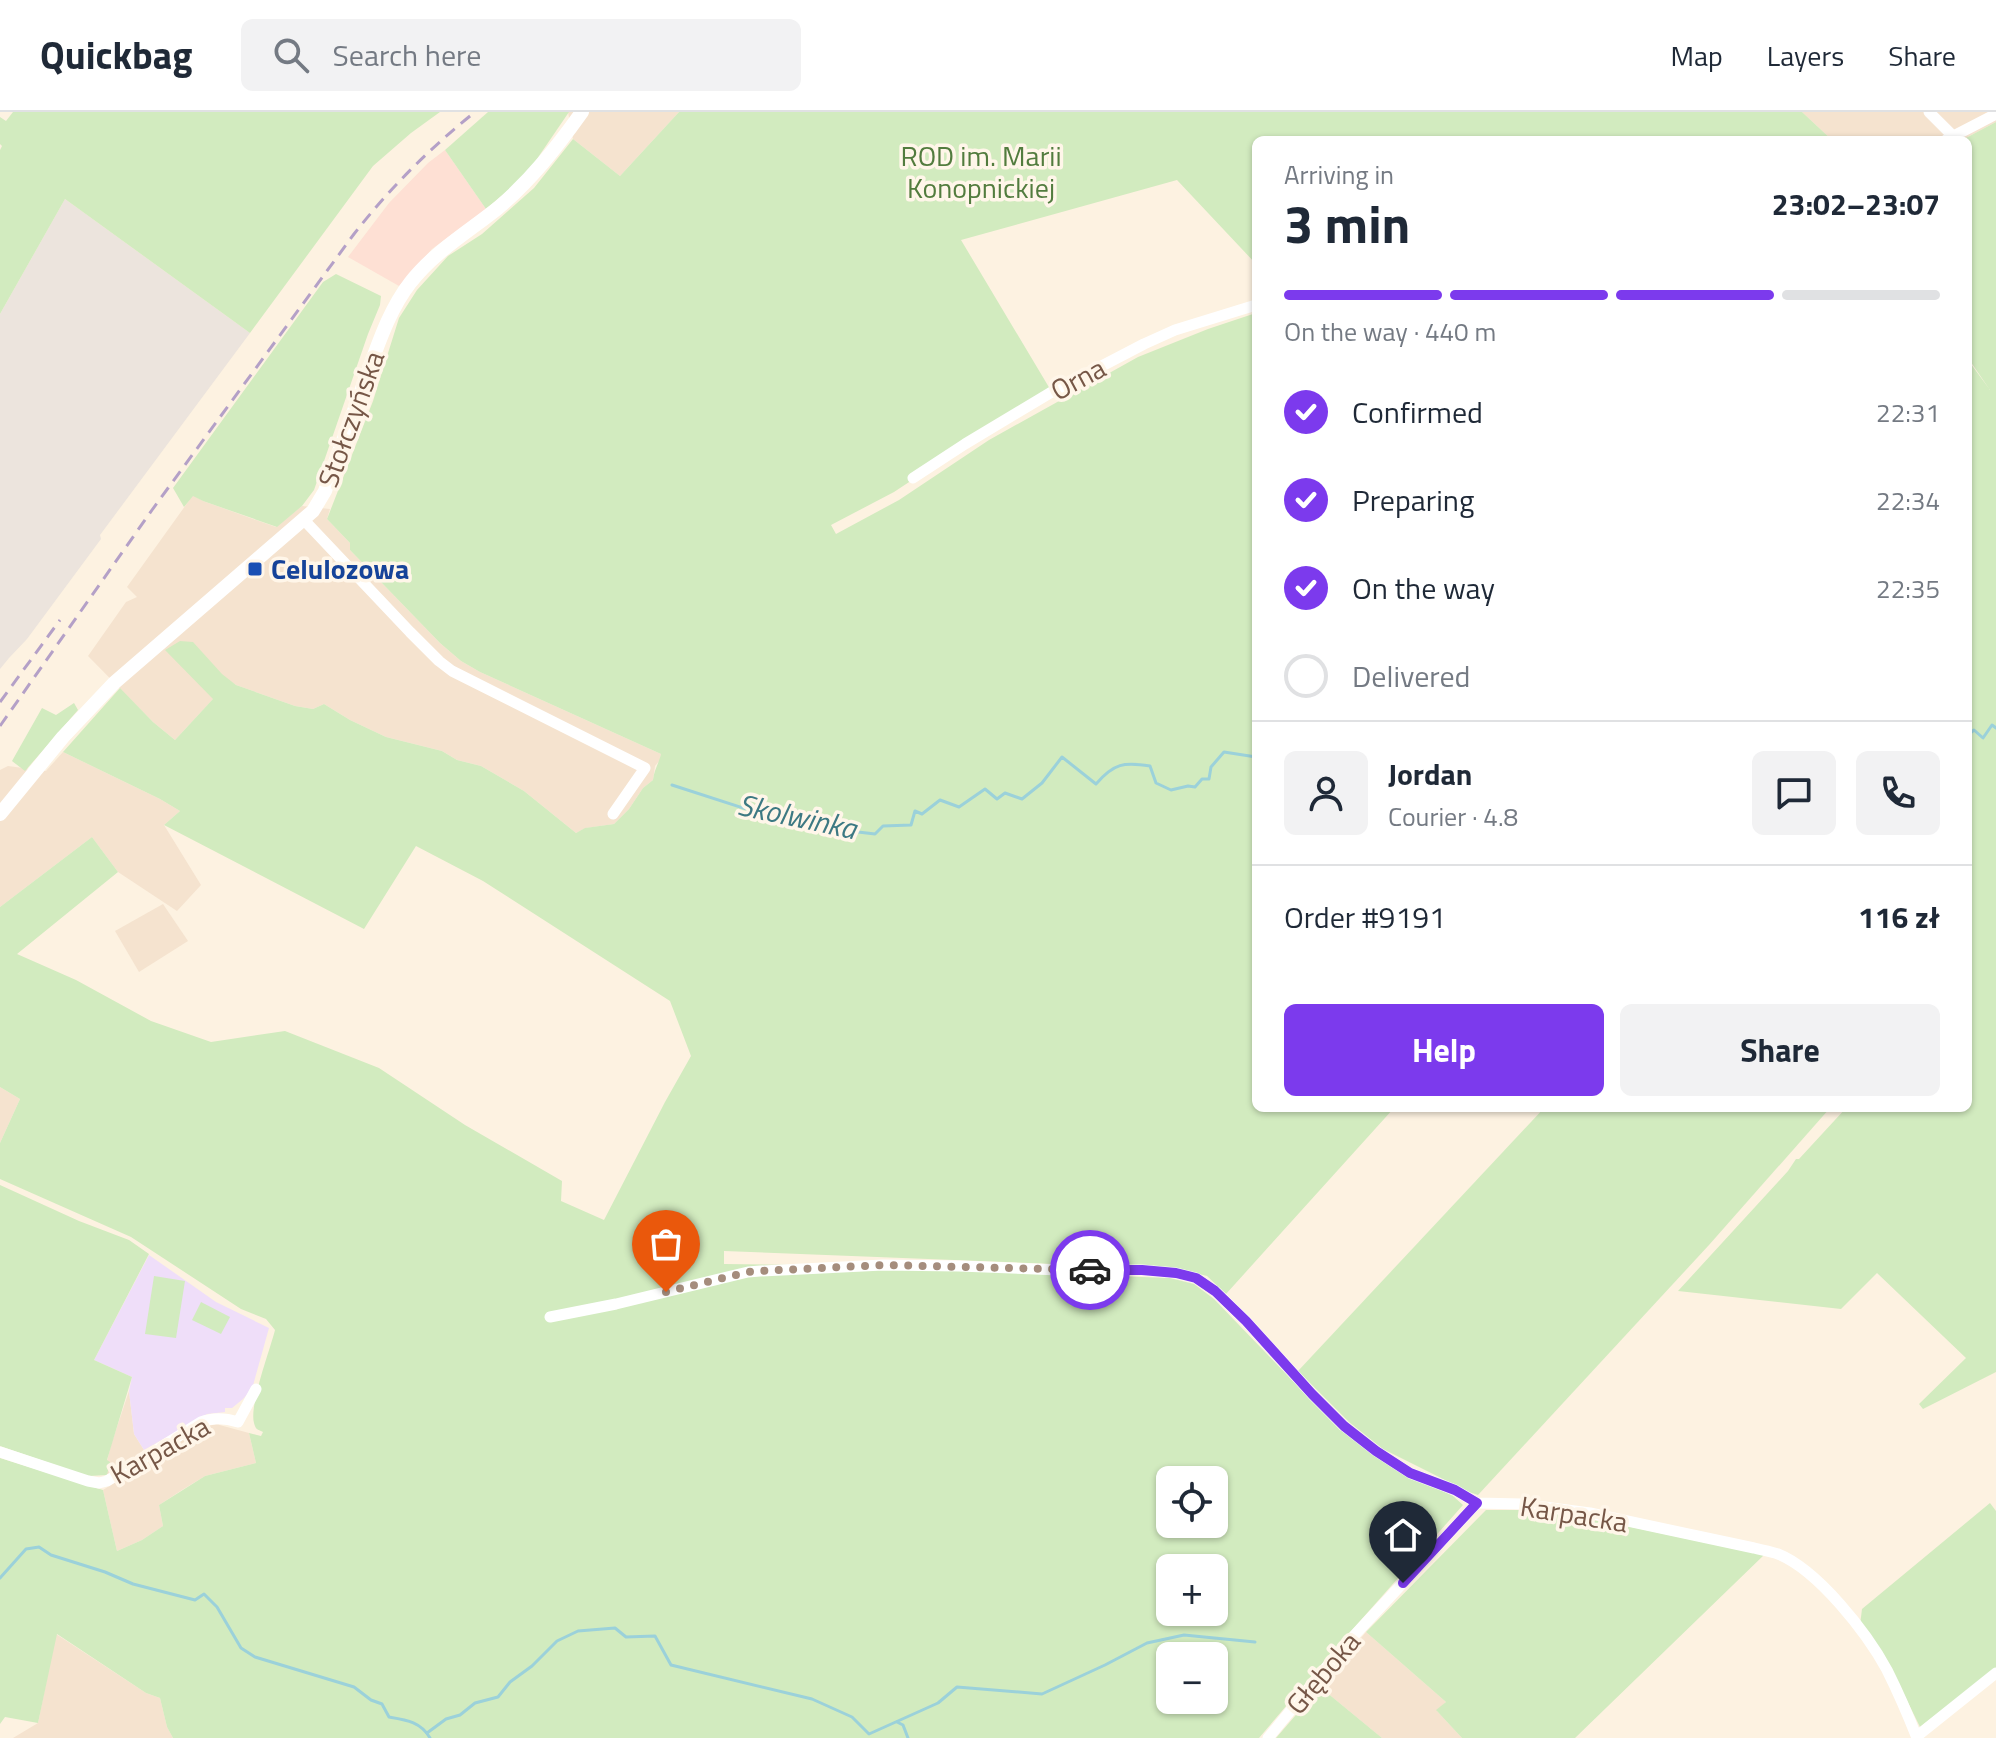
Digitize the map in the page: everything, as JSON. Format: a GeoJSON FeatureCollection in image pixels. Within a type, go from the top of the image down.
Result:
{"type":"FeatureCollection","features":[{"type":"Feature","properties":{"kind":"street","name":"Stołczyńska"},"geometry":{"type":"LineString","coordinates":[[0,814],[63,737],[114,683],[304,520],[321,501],[376,348],[410,284],[457,238],[495,210],[531,177],[582,112]]}},
{"type":"Feature","properties":{"kind":"street"},"geometry":{"type":"LineString","coordinates":[[1929,112],[1947,136]]}},
{"type":"Feature","properties":{"kind":"street"},"geometry":{"type":"LineString","coordinates":[[1953,136],[1996,114]]}},
{"type":"Feature","properties":{"kind":"street","name":"Orna"},"geometry":{"type":"LineString","coordinates":[[913,478],[1039,400],[1144,344],[1175,330],[1252,306]]}},
{"type":"Feature","properties":{"kind":"street"},"geometry":{"type":"LineString","coordinates":[[304,520],[410,632],[452,671],[645,768],[613,814]]}},
{"type":"Feature","properties":{"kind":"street","name":"Karpacka"},"geometry":{"type":"LineString","coordinates":[[550,1317],[760,1271],[883,1265],[1142,1270],[1196,1278],[1215,1291],[1246,1321],[1344,1426],[1410,1473],[1455,1490],[1477,1503],[1522,1504],[1590,1513],[1779,1554],[1826,1589],[1857,1627],[1885,1667],[1916,1736]]}},
{"type":"Feature","properties":{"kind":"street","name":"Karpacka"},"geometry":{"type":"LineString","coordinates":[[0,1452],[99,1483],[201,1422],[212,1418],[238,1422],[256,1389]]}},
{"type":"Feature","properties":{"kind":"street","name":"Głęboka"},"geometry":{"type":"LineString","coordinates":[[1268,1738],[1338,1653],[1477,1503]]}},
{"type":"Feature","properties":{"kind":"street"},"geometry":{"type":"LineString","coordinates":[[1916,1736],[1996,1673]]}},
{"type":"Feature","properties":{"kind":"shaded area"},"geometry":{"type":"Polygon","coordinates":[[[568,112],[679,112],[620,176],[573,139],[568,112]]]}},
{"type":"Feature","properties":{"kind":"shaded area"},"geometry":{"type":"Polygon","coordinates":[[[1802,112],[1996,112],[1996,122],[1970,136],[1828,136],[1802,112]]]}},
{"type":"Feature","properties":{"kind":"shaded area"},"geometry":{"type":"Polygon","coordinates":[[[445,150],[486,209],[432,249],[399,286],[348,257],[389,203],[445,150]]]}},
{"type":"Feature","properties":{"kind":"shaded area"},"geometry":{"type":"Polygon","coordinates":[[[65,199],[250,333],[27,639],[0,669],[0,314],[65,199]]]}},
{"type":"Feature","properties":{"kind":"shaded area"},"geometry":{"type":"Polygon","coordinates":[[[193,495],[276,527],[302,506],[330,509],[327,519],[350,543],[350,550],[461,661],[661,754],[653,780],[614,824],[586,828],[576,833],[524,791],[481,766],[457,760],[442,751],[386,737],[324,704],[313,709],[295,706],[230,681],[175,740],[88,656],[126,602],[137,597],[127,587],[193,495]]]}},
{"type":"Feature","properties":{"kind":"shaded area"},"geometry":{"type":"Polygon","coordinates":[[[63,752],[180,811],[164,825],[201,885],[177,911],[118,872],[92,837],[0,907],[0,770],[8,766],[46,771],[63,752]]]}},
{"type":"Feature","properties":{"kind":"shaded area"},"geometry":{"type":"Polygon","coordinates":[[[163,904],[188,941],[139,972],[115,931],[163,904]]]}},
{"type":"Feature","properties":{"kind":"shaded area"},"geometry":{"type":"Polygon","coordinates":[[[0,1087],[20,1099],[0,1143],[0,1087]]]}},
{"type":"Feature","properties":{"kind":"shaded area"},"geometry":{"type":"Polygon","coordinates":[[[149,1255],[216,1302],[269,1328],[252,1389],[243,1399],[232,1408],[225,1408],[225,1412],[207,1414],[144,1450],[134,1434],[129,1391],[132,1377],[94,1360],[149,1255]]]}},
{"type":"Feature","properties":{"kind":"shaded area"},"geometry":{"type":"Polygon","coordinates":[[[129,1391],[134,1434],[144,1450],[107,1475],[111,1445],[129,1391]]]}},
{"type":"Feature","properties":{"kind":"shaded area"},"geometry":{"type":"Polygon","coordinates":[[[216,1424],[249,1433],[256,1463],[205,1476],[182,1490],[159,1505],[163,1526],[117,1551],[103,1490],[201,1428],[216,1424]]]}},
{"type":"Feature","properties":{"kind":"shaded area"},"geometry":{"type":"Polygon","coordinates":[[[1366,1632],[1446,1702],[1437,1711],[1462,1738],[1382,1738],[1320,1687],[1366,1632]]]}},
{"type":"Feature","properties":{"kind":"shaded area"},"geometry":{"type":"Polygon","coordinates":[[[56,1634],[146,1693],[160,1698],[173,1738],[13,1738],[38,1723],[56,1634]]]}},
{"type":"Feature","properties":{"kind":"green space"},"geometry":{"type":"Polygon","coordinates":[[[13,112],[440,112],[373,166],[250,333],[65,199],[0,314],[0,117],[6,121],[13,112]]]}},
{"type":"Feature","properties":{"kind":"green space"},"geometry":{"type":"Polygon","coordinates":[[[488,112],[569,112],[526,175],[486,209],[445,150],[488,112]]]}},
{"type":"Feature","properties":{"kind":"green space","name":"ROD im. Marii Konopnickiej"},"geometry":{"type":"Polygon","coordinates":[[[679,112],[1802,112],[1828,136],[1252,136],[1252,260],[1177,180],[961,240],[1050,389],[894,492],[831,525],[836,534],[899,500],[989,440],[1138,357],[1252,314],[1252,1112],[1390,1112],[1226,1294],[1207,1276],[1180,1269],[724,1251],[724,1264],[1170,1278],[1194,1284],[1214,1299],[1340,1430],[1401,1471],[1453,1496],[1463,1505],[1259,1738],[173,1738],[160,1698],[146,1693],[57,1634],[38,1723],[5,1717],[0,1724],[0,1458],[103,1490],[117,1551],[142,1540],[163,1526],[159,1505],[205,1476],[256,1463],[249,1433],[261,1436],[263,1432],[254,1423],[254,1404],[275,1330],[266,1319],[241,1309],[131,1237],[0,1179],[0,1143],[20,1099],[0,1087],[0,907],[92,837],[118,872],[17,954],[76,980],[151,1021],[211,1042],[285,1031],[379,1068],[465,1125],[562,1181],[561,1201],[604,1220],[691,1056],[670,1001],[483,881],[416,846],[364,929],[164,825],[180,811],[63,752],[120,688],[175,740],[213,699],[165,650],[180,641],[193,642],[236,685],[295,706],[313,709],[324,704],[386,737],[442,751],[457,760],[481,766],[524,791],[576,833],[585,828],[614,824],[629,809],[643,788],[653,780],[661,754],[461,661],[350,550],[350,543],[327,519],[373,401],[399,318],[417,290],[448,256],[482,234],[534,188],[573,139],[620,176],[679,112]]]}},
{"type":"Feature","properties":{"kind":"green space"},"geometry":{"type":"Polygon","coordinates":[[[1996,122],[1996,1372],[1923,1409],[1919,1404],[1966,1358],[1877,1273],[1841,1309],[1678,1291],[1842,1112],[1972,1112],[1972,365],[1990,390],[1972,364],[1972,136],[1970,136],[1996,122]]]}},
{"type":"Feature","properties":{"kind":"green space"},"geometry":{"type":"Polygon","coordinates":[[[336,274],[381,296],[314,490],[302,506],[277,527],[193,496],[184,507],[173,488],[323,282],[336,274]]]}},
{"type":"Feature","properties":{"kind":"green space"},"geometry":{"type":"Polygon","coordinates":[[[74,703],[78,710],[25,771],[12,761],[42,708],[56,715],[74,703]]]}},
{"type":"Feature","properties":{"kind":"green space"},"geometry":{"type":"Polygon","coordinates":[[[1540,1112],[1826,1112],[1709,1245],[1478,1495],[1383,1449],[1349,1422],[1298,1371],[1540,1112]]]}},
{"type":"Feature","properties":{"kind":"green space"},"geometry":{"type":"Polygon","coordinates":[[[0,1185],[129,1240],[149,1254],[94,1360],[132,1377],[107,1460],[110,1462],[107,1475],[89,1476],[0,1446],[0,1185]]]}},
{"type":"Feature","properties":{"kind":"green space"},"geometry":{"type":"Polygon","coordinates":[[[154,1276],[185,1281],[176,1338],[145,1334],[154,1276]]]}},
{"type":"Feature","properties":{"kind":"green space"},"geometry":{"type":"Polygon","coordinates":[[[201,1302],[230,1317],[221,1334],[192,1320],[201,1302]]]}},
{"type":"Feature","properties":{"kind":"green space"},"geometry":{"type":"Polygon","coordinates":[[[1990,1503],[1996,1511],[1996,1668],[1920,1727],[1892,1670],[1860,1625],[1862,1609],[1990,1503]]]}},
{"type":"Feature","properties":{"kind":"green space"},"geometry":{"type":"Polygon","coordinates":[[[1486,1510],[1530,1510],[1622,1525],[1764,1555],[1575,1738],[1462,1738],[1436,1710],[1446,1702],[1366,1632],[1486,1510]]]}},
{"type":"Feature","properties":{"kind":"green space"},"geometry":{"type":"Polygon","coordinates":[[[1320,1687],[1382,1738],[1276,1738],[1320,1687]]]}},
{"type":"Feature","properties":{"kind":"waterway","name":"Skolwinka"},"geometry":{"type":"LineString","coordinates":[[1972,732],[1974,730],[1983,738],[1992,725],[1996,728]]}},
{"type":"Feature","properties":{"kind":"waterway","name":"Skolwinka"},"geometry":{"type":"LineString","coordinates":[[672,785],[774,818],[875,834],[883,826],[911,825],[915,811],[922,814],[940,800],[959,807],[985,789],[997,799],[1005,793],[1022,799],[1042,783],[1062,757],[1096,784],[1114,768],[1133,764],[1150,766],[1156,783],[1171,790],[1195,787],[1202,779],[1209,779],[1211,767],[1224,752],[1252,756]]}},
{"type":"Feature","properties":{"kind":"waterway"},"geometry":{"type":"LineString","coordinates":[[0,1578],[26,1549],[39,1547],[51,1555],[133,1584],[195,1600],[204,1594],[217,1607],[241,1648],[255,1657],[354,1687],[382,1704],[389,1717],[418,1725],[430,1738]]}},
{"type":"Feature","properties":{"kind":"waterway"},"geometry":{"type":"LineString","coordinates":[[427,1733],[475,1703],[498,1697],[510,1682],[532,1666],[557,1641],[578,1631],[615,1628],[626,1637],[655,1636],[671,1665],[812,1699],[852,1717],[869,1734],[938,1703],[957,1687],[1042,1694],[1147,1643],[1184,1635],[1255,1642]]}},
{"type":"Feature","properties":{"kind":"waterway"},"geometry":{"type":"LineString","coordinates":[[897,1722],[903,1725],[908,1738]]}},
{"type":"Feature","properties":{"kind":"railway"},"geometry":{"type":"LineString","coordinates":[[0,726],[152,510],[354,234],[411,169],[475,112]]}},
{"type":"Feature","properties":{"kind":"railway"},"geometry":{"type":"LineString","coordinates":[[0,702],[60,620]]}},
{"type":"Feature","properties":{"kind":"way so far"},"geometry":{"type":"LineString","coordinates":[[666,1292],[760,1271],[883,1265],[1090,1270]]}},
{"type":"Feature","properties":{"kind":"place","name":"Celulozowa"},"geometry":{"type":"Point","coordinates":[255,569]}},
{"type":"Feature","properties":{"kind":"route"},"geometry":{"type":"LineString","coordinates":[[1090,1270],[1142,1270],[1196,1278],[1215,1291],[1246,1321],[1344,1426],[1410,1473],[1455,1490],[1477,1503],[1403,1583]]}}]}
